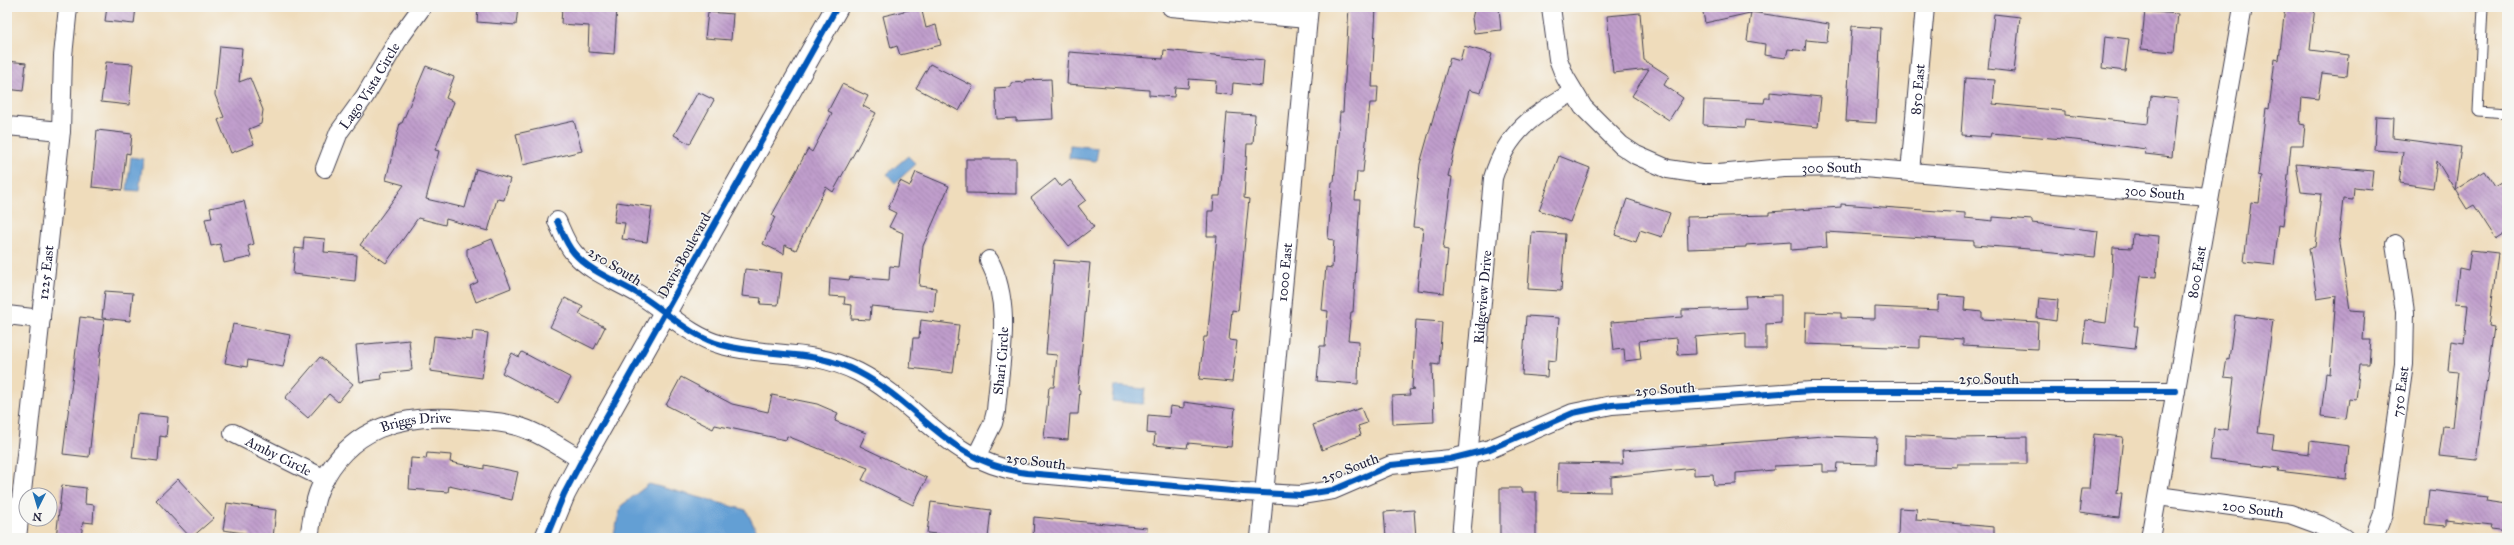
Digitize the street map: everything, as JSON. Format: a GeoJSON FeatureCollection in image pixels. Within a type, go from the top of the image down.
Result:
{"type":"FeatureCollection","features":[{"type":"Feature","properties":{"kind":"street","name":"1225 East"},"geometry":{"type":"LineString","coordinates":[[17,538],[61,131],[63,56],[68,7]]}},
{"type":"Feature","properties":{"kind":"street","name":"Lago Vista Circle"},"geometry":{"type":"LineString","coordinates":[[325,168],[339,132],[365,96],[398,40],[422,7]]}},
{"type":"Feature","properties":{"kind":"street","name":"Davis Boulevard"},"geometry":{"type":"LineString","coordinates":[[546,538],[564,494],[582,460],[837,7]]}},
{"type":"Feature","properties":{"kind":"street"},"geometry":{"type":"LineString","coordinates":[[1171,7],[1308,13]]}},
{"type":"Feature","properties":{"kind":"street","name":"300 South"},"geometry":{"type":"LineString","coordinates":[[1551,7],[1558,60],[1573,92],[1595,121],[1621,145],[1636,155],[1668,169],[1701,174],[1814,167],[1852,167],[2209,196]]}},
{"type":"Feature","properties":{"kind":"street","name":"850 East"},"geometry":{"type":"LineString","coordinates":[[1910,172],[1925,7]]}},
{"type":"Feature","properties":{"kind":"street","name":"800 East"},"geometry":{"type":"LineString","coordinates":[[2150,538],[2243,7]]}},
{"type":"Feature","properties":{"kind":"street","name":"1000 East"},"geometry":{"type":"LineString","coordinates":[[1260,538],[1308,13]]}},
{"type":"Feature","properties":{"kind":"street","name":"Ridgeview Drive"},"geometry":{"type":"LineString","coordinates":[[1462,538],[1462,511],[1469,455],[1493,178],[1502,154],[1517,131],[1540,111],[1573,92]]}},
{"type":"Feature","properties":{"kind":"street"},"geometry":{"type":"LineString","coordinates":[[7,126],[61,131]]}},
{"type":"Feature","properties":{"kind":"street","name":"250 South"},"geometry":{"type":"LineString","coordinates":[[557,221],[574,254],[588,265],[666,313],[697,335],[722,345],[811,356],[858,372],[880,386],[954,446],[975,459],[1000,469],[1027,473],[1264,494],[1301,495],[1317,493],[1340,487],[1391,465],[1469,455],[1506,444],[1573,413],[1612,405],[1811,391],[2176,391]]}},
{"type":"Feature","properties":{"kind":"street","name":"750 East"},"geometry":{"type":"LineString","coordinates":[[2374,538],[2383,514],[2404,364],[2405,312],[2395,244]]}},
{"type":"Feature","properties":{"kind":"street","name":"Shari Circle"},"geometry":{"type":"LineString","coordinates":[[975,459],[993,423],[996,411],[1004,314],[998,277],[989,260]]}},
{"type":"Feature","properties":{"kind":"street"},"geometry":{"type":"LineString","coordinates":[[7,316],[41,318]]}},
{"type":"Feature","properties":{"kind":"street","name":"Briggs Drive"},"geometry":{"type":"LineString","coordinates":[[309,538],[317,497],[325,479],[340,458],[359,440],[384,426],[414,418],[446,418],[514,426],[532,432],[582,460]]}},
{"type":"Feature","properties":{"kind":"street","name":"Amby Circle"},"geometry":{"type":"LineString","coordinates":[[233,433],[325,479]]}},
{"type":"Feature","properties":{"kind":"street","name":"200 South"},"geometry":{"type":"LineString","coordinates":[[2158,496],[2290,514],[2320,525],[2344,538]]}},
{"type":"Feature","properties":{"kind":"lane"},"geometry":{"type":"LineString","coordinates":[[2483,7],[2478,111],[2507,113]]}},
{"type":"Feature","properties":{"kind":"water"},"geometry":{"type":"Polygon","coordinates":[[[1070,145],[1098,148],[1096,161],[1069,158],[1070,145]]]}},
{"type":"Feature","properties":{"kind":"water"},"geometry":{"type":"Polygon","coordinates":[[[908,156],[916,164],[895,183],[887,174],[908,156]]]}},
{"type":"Feature","properties":{"kind":"water"},"geometry":{"type":"Polygon","coordinates":[[[131,157],[143,159],[139,191],[127,190],[131,157]]]}},
{"type":"Feature","properties":{"kind":"water"},"geometry":{"type":"Polygon","coordinates":[[[1114,386],[1145,389],[1143,404],[1112,401],[1114,386]]]}},
{"type":"Feature","properties":{"kind":"water"},"geometry":{"type":"Polygon","coordinates":[[[649,484],[746,510],[760,538],[613,538],[621,506],[649,484]]]}},
{"type":"Feature","properties":{"kind":"building"},"geometry":{"type":"Polygon","coordinates":[[[107,7],[136,7],[134,24],[105,21],[107,7]]]}},
{"type":"Feature","properties":{"kind":"building"},"geometry":{"type":"Polygon","coordinates":[[[478,7],[518,7],[516,25],[477,22],[478,7]]]}},
{"type":"Feature","properties":{"kind":"building"},"geometry":{"type":"Polygon","coordinates":[[[562,7],[617,7],[614,54],[588,52],[589,26],[561,24],[562,7]]]}},
{"type":"Feature","properties":{"kind":"building"},"geometry":{"type":"Polygon","coordinates":[[[921,7],[926,28],[936,25],[941,45],[900,55],[897,46],[891,48],[883,16],[921,7]]]}},
{"type":"Feature","properties":{"kind":"building"},"geometry":{"type":"Polygon","coordinates":[[[1349,7],[1376,7],[1372,87],[1378,87],[1377,103],[1370,103],[1363,172],[1357,172],[1355,200],[1360,200],[1353,312],[1351,312],[1348,340],[1359,341],[1358,384],[1317,381],[1320,346],[1325,346],[1328,311],[1322,310],[1326,267],[1332,268],[1334,240],[1328,239],[1332,182],[1334,182],[1340,112],[1343,112],[1349,7]]]}},
{"type":"Feature","properties":{"kind":"building"},"geometry":{"type":"Polygon","coordinates":[[[1475,7],[1499,7],[1501,30],[1474,33],[1472,18],[1475,7]]]}},
{"type":"Feature","properties":{"kind":"building"},"geometry":{"type":"Polygon","coordinates":[[[1702,7],[1749,7],[1750,13],[1705,23],[1702,7]]]}},
{"type":"Feature","properties":{"kind":"building"},"geometry":{"type":"Polygon","coordinates":[[[2285,7],[2315,7],[2310,50],[2349,55],[2347,76],[2322,73],[2318,99],[2302,97],[2300,124],[2305,125],[2303,145],[2291,145],[2283,226],[2279,225],[2274,265],[2244,262],[2251,202],[2259,203],[2262,176],[2258,175],[2266,108],[2269,109],[2275,59],[2279,60],[2285,7]]]}},
{"type":"Feature","properties":{"kind":"building"},"geometry":{"type":"Polygon","coordinates":[[[2145,11],[2178,14],[2174,52],[2141,49],[2145,11]]]}},
{"type":"Feature","properties":{"kind":"building"},"geometry":{"type":"Polygon","coordinates":[[[708,12],[733,14],[731,40],[705,38],[708,12]]]}},
{"type":"Feature","properties":{"kind":"building"},"geometry":{"type":"Polygon","coordinates":[[[1751,12],[1829,24],[1827,42],[1806,40],[1805,51],[1788,49],[1786,58],[1764,55],[1765,44],[1747,41],[1751,12]]]}},
{"type":"Feature","properties":{"kind":"building"},"geometry":{"type":"Polygon","coordinates":[[[1640,13],[1644,60],[1669,76],[1664,85],[1683,98],[1669,120],[1632,96],[1649,69],[1613,73],[1607,16],[1640,13]]]}},
{"type":"Feature","properties":{"kind":"building"},"geometry":{"type":"Polygon","coordinates":[[[1994,14],[2020,17],[2014,72],[1988,69],[1994,14]]]}},
{"type":"Feature","properties":{"kind":"building"},"geometry":{"type":"Polygon","coordinates":[[[1852,26],[1881,28],[1876,123],[1846,121],[1852,26]]]}},
{"type":"Feature","properties":{"kind":"building"},"geometry":{"type":"Polygon","coordinates":[[[2105,36],[2129,39],[2125,71],[2102,68],[2105,36]]]}},
{"type":"Feature","properties":{"kind":"building"},"geometry":{"type":"Polygon","coordinates":[[[220,46],[242,48],[239,82],[250,78],[263,110],[261,124],[249,129],[254,144],[231,153],[218,120],[224,117],[215,95],[220,46]]]}},
{"type":"Feature","properties":{"kind":"building"},"geometry":{"type":"Polygon","coordinates":[[[1464,46],[1492,54],[1481,93],[1469,90],[1448,176],[1452,177],[1443,249],[1448,250],[1444,293],[1417,290],[1423,228],[1413,227],[1420,164],[1450,58],[1460,61],[1464,46]]]}},
{"type":"Feature","properties":{"kind":"building"},"geometry":{"type":"Polygon","coordinates":[[[1164,50],[1264,60],[1262,86],[1233,83],[1232,95],[1215,93],[1216,81],[1189,79],[1188,88],[1175,87],[1174,97],[1149,95],[1149,90],[1067,84],[1069,52],[1163,59],[1164,50]]]}},
{"type":"Feature","properties":{"kind":"building"},"geometry":{"type":"Polygon","coordinates":[[[7,61],[26,63],[23,91],[7,89],[7,61]]]}},
{"type":"Feature","properties":{"kind":"building"},"geometry":{"type":"Polygon","coordinates":[[[106,62],[133,64],[129,105],[101,102],[106,62]]]}},
{"type":"Feature","properties":{"kind":"building"},"geometry":{"type":"Polygon","coordinates":[[[930,64],[973,86],[959,111],[916,88],[930,64]]]}},
{"type":"Feature","properties":{"kind":"building"},"geometry":{"type":"Polygon","coordinates":[[[426,66],[454,77],[446,98],[454,102],[435,150],[439,151],[426,199],[465,208],[476,169],[510,179],[504,200],[497,199],[488,231],[446,219],[445,225],[418,218],[386,263],[360,245],[404,185],[386,180],[400,123],[402,123],[426,66]]]}},
{"type":"Feature","properties":{"kind":"building"},"geometry":{"type":"Polygon","coordinates":[[[1965,78],[1995,80],[1993,104],[2065,111],[2065,115],[2148,124],[2151,96],[2178,99],[2172,157],[2145,154],[2146,149],[2075,140],[1991,133],[1990,137],[1961,135],[1965,78]]]}},
{"type":"Feature","properties":{"kind":"building"},"geometry":{"type":"Polygon","coordinates":[[[1051,79],[1053,119],[1016,121],[1016,118],[997,119],[995,88],[1011,87],[1011,83],[1026,82],[1025,80],[1051,79]]]}},
{"type":"Feature","properties":{"kind":"building"},"geometry":{"type":"Polygon","coordinates":[[[842,84],[868,96],[863,106],[876,113],[833,192],[826,187],[796,250],[785,245],[784,254],[763,244],[775,217],[772,215],[808,149],[812,152],[832,113],[828,111],[842,84]]]}},
{"type":"Feature","properties":{"kind":"building"},"geometry":{"type":"Polygon","coordinates":[[[698,92],[714,100],[690,144],[674,135],[698,92]]]}},
{"type":"Feature","properties":{"kind":"building"},"geometry":{"type":"Polygon","coordinates":[[[1770,92],[1821,97],[1818,127],[1746,120],[1745,127],[1703,125],[1704,100],[1764,103],[1765,98],[1770,98],[1770,92]]]}},
{"type":"Feature","properties":{"kind":"building"},"geometry":{"type":"Polygon","coordinates":[[[1227,113],[1255,115],[1253,144],[1247,144],[1244,198],[1249,199],[1238,311],[1232,310],[1229,340],[1237,341],[1232,382],[1199,379],[1204,337],[1207,337],[1217,236],[1207,236],[1208,211],[1213,211],[1214,196],[1220,196],[1227,113]]]}},
{"type":"Feature","properties":{"kind":"building"},"geometry":{"type":"Polygon","coordinates":[[[2376,116],[2394,117],[2393,138],[2461,147],[2455,190],[2437,161],[2433,188],[2399,183],[2403,152],[2374,150],[2376,116]]]}},
{"type":"Feature","properties":{"kind":"building"},"geometry":{"type":"Polygon","coordinates":[[[574,121],[582,151],[523,165],[516,134],[574,121]]]}},
{"type":"Feature","properties":{"kind":"building"},"geometry":{"type":"Polygon","coordinates":[[[97,130],[132,134],[130,154],[126,153],[122,190],[92,187],[97,130]]]}},
{"type":"Feature","properties":{"kind":"building"},"geometry":{"type":"Polygon","coordinates":[[[1559,156],[1590,168],[1570,222],[1539,210],[1559,156]]]}},
{"type":"Feature","properties":{"kind":"building"},"geometry":{"type":"Polygon","coordinates":[[[966,159],[1016,159],[1016,194],[966,193],[966,159]]]}},
{"type":"Feature","properties":{"kind":"building"},"geometry":{"type":"Polygon","coordinates":[[[2296,164],[2373,171],[2371,189],[2354,187],[2353,200],[2343,199],[2339,236],[2350,310],[2365,311],[2363,340],[2371,340],[2369,364],[2360,364],[2356,400],[2349,399],[2346,419],[2321,416],[2326,373],[2330,374],[2336,296],[2317,299],[2309,248],[2315,247],[2321,194],[2301,192],[2296,164]]]}},
{"type":"Feature","properties":{"kind":"building"},"geometry":{"type":"Polygon","coordinates":[[[2485,171],[2495,187],[2502,183],[2507,191],[2507,232],[2496,239],[2474,205],[2467,209],[2455,190],[2485,171]]]}},
{"type":"Feature","properties":{"kind":"building"},"geometry":{"type":"Polygon","coordinates":[[[916,172],[949,186],[923,246],[919,286],[936,288],[934,312],[871,306],[870,320],[851,319],[852,305],[844,304],[845,297],[829,296],[830,278],[849,280],[850,277],[889,280],[890,266],[899,267],[903,233],[889,227],[896,213],[888,209],[900,181],[910,186],[916,172]]]}},
{"type":"Feature","properties":{"kind":"building"},"geometry":{"type":"Polygon","coordinates":[[[1055,179],[1061,187],[1070,180],[1086,200],[1078,206],[1094,227],[1069,246],[1031,198],[1055,179]]]}},
{"type":"Feature","properties":{"kind":"building"},"geometry":{"type":"Polygon","coordinates":[[[1627,199],[1670,213],[1662,237],[1640,230],[1636,242],[1615,235],[1627,199]]]}},
{"type":"Feature","properties":{"kind":"building"},"geometry":{"type":"Polygon","coordinates":[[[244,201],[254,244],[248,246],[251,257],[224,263],[220,244],[211,246],[205,219],[212,218],[210,208],[244,201]]]}},
{"type":"Feature","properties":{"kind":"building"},"geometry":{"type":"Polygon","coordinates":[[[617,202],[652,207],[647,242],[622,239],[625,223],[614,222],[617,202]]]}},
{"type":"Feature","properties":{"kind":"building"},"geometry":{"type":"Polygon","coordinates":[[[1841,204],[1965,213],[1965,218],[1993,221],[1993,217],[2032,220],[2032,223],[2098,231],[2095,257],[2043,252],[2043,250],[1974,245],[1974,241],[1826,232],[1827,247],[1791,250],[1791,242],[1746,245],[1746,247],[1688,249],[1687,217],[1769,215],[1769,212],[1841,207],[1841,204]]]}},
{"type":"Feature","properties":{"kind":"building"},"geometry":{"type":"Polygon","coordinates":[[[1532,232],[1565,234],[1561,291],[1528,289],[1532,232]]]}},
{"type":"Feature","properties":{"kind":"building"},"geometry":{"type":"Polygon","coordinates":[[[2133,234],[2159,236],[2156,277],[2141,276],[2134,326],[2138,326],[2135,349],[2083,343],[2086,320],[2106,323],[2112,274],[2113,247],[2132,248],[2133,234]]]}},
{"type":"Feature","properties":{"kind":"building"},"geometry":{"type":"Polygon","coordinates":[[[304,237],[325,239],[324,252],[357,255],[355,281],[293,274],[295,248],[303,249],[304,237]]]}},
{"type":"Feature","properties":{"kind":"building"},"geometry":{"type":"Polygon","coordinates":[[[492,239],[511,288],[476,302],[470,286],[478,282],[467,255],[467,249],[492,239]]]}},
{"type":"Feature","properties":{"kind":"building"},"geometry":{"type":"Polygon","coordinates":[[[2471,250],[2498,253],[2489,326],[2494,327],[2476,460],[2439,456],[2443,426],[2452,427],[2458,372],[2448,371],[2451,341],[2464,343],[2468,305],[2455,304],[2459,268],[2468,270],[2471,250]]]}},
{"type":"Feature","properties":{"kind":"building"},"geometry":{"type":"Polygon","coordinates":[[[1054,260],[1090,263],[1078,389],[1080,390],[1078,414],[1070,414],[1068,440],[1044,438],[1049,387],[1054,387],[1057,355],[1046,354],[1054,260]]]}},
{"type":"Feature","properties":{"kind":"building"},"geometry":{"type":"Polygon","coordinates":[[[745,269],[782,273],[778,305],[760,304],[761,298],[742,296],[745,269]]]}},
{"type":"Feature","properties":{"kind":"building"},"geometry":{"type":"Polygon","coordinates":[[[105,291],[133,293],[130,321],[102,318],[105,291]]]}},
{"type":"Feature","properties":{"kind":"building"},"geometry":{"type":"Polygon","coordinates":[[[1781,295],[1781,323],[1766,324],[1766,349],[1746,349],[1746,333],[1695,337],[1696,354],[1678,355],[1677,338],[1639,341],[1641,359],[1625,361],[1624,349],[1614,350],[1611,322],[1682,317],[1682,310],[1746,308],[1745,296],[1781,295]]]}},
{"type":"Feature","properties":{"kind":"building"},"geometry":{"type":"Polygon","coordinates":[[[1939,295],[1965,297],[1964,310],[1982,312],[1982,319],[2038,322],[2037,349],[1963,345],[1963,339],[1920,336],[1920,348],[1805,344],[1806,312],[1841,313],[1841,318],[1875,319],[1875,307],[1938,310],[1939,295]]]}},
{"type":"Feature","properties":{"kind":"building"},"geometry":{"type":"Polygon","coordinates":[[[565,298],[583,307],[579,314],[605,327],[594,349],[550,327],[565,298]]]}},
{"type":"Feature","properties":{"kind":"building"},"geometry":{"type":"Polygon","coordinates":[[[2039,298],[2058,300],[2056,321],[2037,318],[2039,298]]]}},
{"type":"Feature","properties":{"kind":"building"},"geometry":{"type":"Polygon","coordinates":[[[2235,315],[2273,320],[2258,433],[2274,435],[2272,449],[2309,454],[2310,441],[2349,446],[2346,479],[2278,471],[2279,468],[2210,460],[2214,428],[2228,430],[2234,378],[2224,377],[2227,358],[2229,359],[2235,315]]]}},
{"type":"Feature","properties":{"kind":"building"},"geometry":{"type":"Polygon","coordinates":[[[1526,316],[1559,318],[1556,361],[1548,360],[1547,377],[1522,375],[1526,316]]]}},
{"type":"Feature","properties":{"kind":"building"},"geometry":{"type":"Polygon","coordinates":[[[80,317],[104,320],[89,457],[63,454],[80,317]]]}},
{"type":"Feature","properties":{"kind":"building"},"geometry":{"type":"Polygon","coordinates":[[[921,320],[959,325],[953,373],[910,368],[913,338],[919,338],[921,320]]]}},
{"type":"Feature","properties":{"kind":"building"},"geometry":{"type":"Polygon","coordinates":[[[1416,320],[1442,322],[1439,365],[1432,364],[1434,422],[1393,424],[1392,396],[1410,395],[1409,390],[1414,389],[1412,388],[1416,320]]]}},
{"type":"Feature","properties":{"kind":"building"},"geometry":{"type":"Polygon","coordinates":[[[233,324],[290,335],[283,367],[248,360],[247,367],[225,363],[233,324]]]}},
{"type":"Feature","properties":{"kind":"building"},"geometry":{"type":"Polygon","coordinates":[[[473,331],[488,333],[482,378],[430,371],[434,336],[472,340],[473,331]]]}},
{"type":"Feature","properties":{"kind":"building"},"geometry":{"type":"Polygon","coordinates":[[[409,340],[412,370],[381,373],[382,379],[360,382],[356,345],[409,340]]]}},
{"type":"Feature","properties":{"kind":"building"},"geometry":{"type":"Polygon","coordinates":[[[522,352],[571,378],[558,403],[502,373],[512,353],[519,357],[522,352]]]}},
{"type":"Feature","properties":{"kind":"building"},"geometry":{"type":"Polygon","coordinates":[[[320,357],[353,384],[338,402],[329,394],[308,418],[285,398],[320,357]]]}},
{"type":"Feature","properties":{"kind":"building"},"geometry":{"type":"Polygon","coordinates":[[[681,377],[732,404],[768,412],[772,395],[817,404],[838,413],[835,421],[866,433],[860,446],[927,478],[913,505],[862,480],[868,468],[787,436],[786,440],[715,425],[713,429],[666,405],[681,377]]]}},
{"type":"Feature","properties":{"kind":"building"},"geometry":{"type":"Polygon","coordinates":[[[1184,402],[1235,409],[1231,447],[1188,443],[1187,448],[1154,445],[1155,434],[1147,433],[1148,415],[1169,417],[1170,406],[1184,408],[1184,402]]]}},
{"type":"Feature","properties":{"kind":"building"},"geometry":{"type":"Polygon","coordinates":[[[1361,408],[1367,423],[1358,426],[1361,435],[1322,450],[1313,425],[1361,408]]]}},
{"type":"Feature","properties":{"kind":"building"},"geometry":{"type":"Polygon","coordinates":[[[137,414],[168,417],[166,437],[160,436],[158,461],[132,458],[137,414]]]}},
{"type":"Feature","properties":{"kind":"building"},"geometry":{"type":"Polygon","coordinates":[[[2094,434],[2123,437],[2117,493],[2122,493],[2119,518],[2079,513],[2082,489],[2089,489],[2094,434]]]}},
{"type":"Feature","properties":{"kind":"building"},"geometry":{"type":"Polygon","coordinates":[[[1905,435],[1958,438],[2027,437],[2027,464],[1957,464],[1957,467],[1905,465],[1905,435]]]}},
{"type":"Feature","properties":{"kind":"building"},"geometry":{"type":"Polygon","coordinates":[[[1824,436],[1877,438],[1876,464],[1837,463],[1836,472],[1823,472],[1823,464],[1774,466],[1774,470],[1736,473],[1736,484],[1714,485],[1713,474],[1694,475],[1694,468],[1611,477],[1611,492],[1557,491],[1558,463],[1623,464],[1622,451],[1824,436]]]}},
{"type":"Feature","properties":{"kind":"building"},"geometry":{"type":"Polygon","coordinates":[[[427,453],[451,455],[450,462],[484,469],[484,465],[518,472],[512,500],[449,486],[448,492],[409,489],[411,458],[426,459],[427,453]]]}},
{"type":"Feature","properties":{"kind":"building"},"geometry":{"type":"Polygon","coordinates":[[[178,479],[214,518],[191,538],[156,500],[178,479]]]}},
{"type":"Feature","properties":{"kind":"building"},"geometry":{"type":"Polygon","coordinates":[[[62,485],[86,488],[85,504],[94,505],[93,523],[83,522],[81,538],[56,538],[62,485]]]}},
{"type":"Feature","properties":{"kind":"building"},"geometry":{"type":"Polygon","coordinates":[[[1500,488],[1522,488],[1522,492],[1536,492],[1536,538],[1500,538],[1500,488]]]}},
{"type":"Feature","properties":{"kind":"building"},"geometry":{"type":"Polygon","coordinates":[[[2429,490],[2487,497],[2486,501],[2507,504],[2507,531],[2490,529],[2491,525],[2446,520],[2446,526],[2425,524],[2429,490]]]}},
{"type":"Feature","properties":{"kind":"building"},"geometry":{"type":"Polygon","coordinates":[[[931,502],[991,510],[988,538],[946,538],[947,535],[927,533],[931,502]]]}},
{"type":"Feature","properties":{"kind":"building"},"geometry":{"type":"Polygon","coordinates":[[[227,503],[276,510],[273,538],[249,538],[250,534],[223,530],[227,503]]]}},
{"type":"Feature","properties":{"kind":"building"},"geometry":{"type":"Polygon","coordinates":[[[1899,508],[1917,509],[1916,520],[1994,527],[1994,538],[1898,538],[1899,508]]]}},
{"type":"Feature","properties":{"kind":"building"},"geometry":{"type":"Polygon","coordinates":[[[1414,510],[1416,538],[1386,538],[1384,512],[1414,510]]]}},
{"type":"Feature","properties":{"kind":"building"},"geometry":{"type":"Polygon","coordinates":[[[1034,517],[1147,528],[1146,538],[1033,538],[1034,517]]]}},
{"type":"Feature","properties":{"kind":"cycle path"},"geometry":{"type":"LineString","coordinates":[[546,538],[564,494],[582,460],[837,7]]}},
{"type":"Feature","properties":{"kind":"cycle path"},"geometry":{"type":"LineString","coordinates":[[557,221],[569,246],[588,266],[640,295],[700,336],[722,345],[740,349],[807,356],[840,364],[858,372],[880,385],[936,431],[975,457],[999,467],[1027,473],[1243,492],[1301,495],[1333,490],[1391,465],[1450,459],[1490,449],[1573,413],[1612,405],[1811,391],[2176,391]]}}]}
